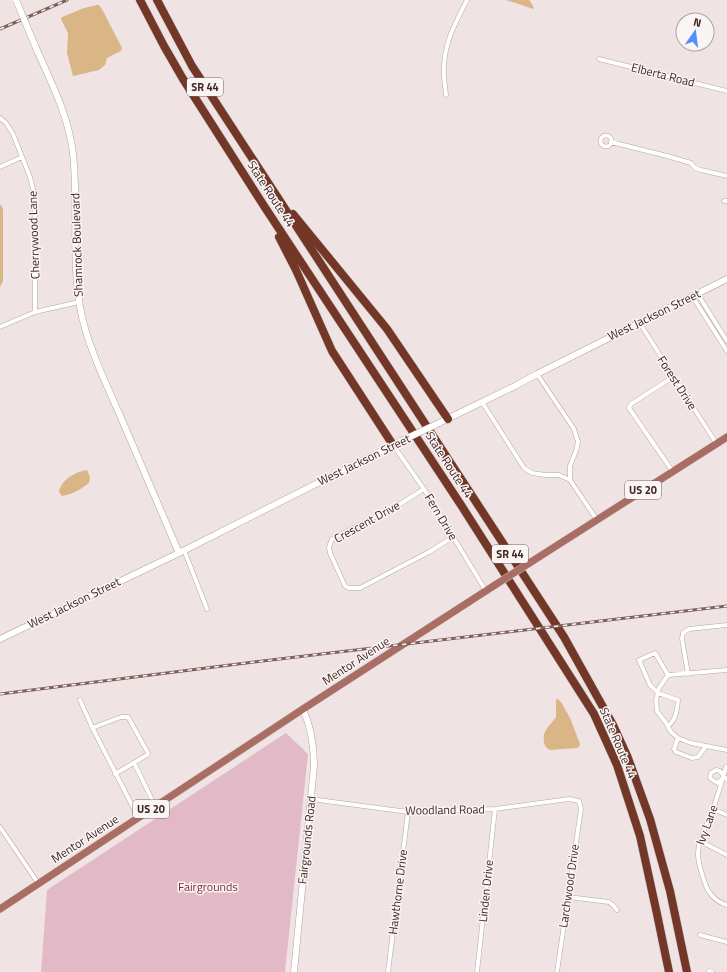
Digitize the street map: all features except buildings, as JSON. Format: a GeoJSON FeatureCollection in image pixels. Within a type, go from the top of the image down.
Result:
{"type":"FeatureCollection","features":[{"type":"Feature","properties":{"kind":"highway","name":"State Route 44"},"geometry":{"type":"LineString","coordinates":[[140,0],[183,79],[264,206],[461,505],[594,714],[617,765],[640,836],[669,972]]}},
{"type":"Feature","properties":{"kind":"highway","name":"State Route 44"},"geometry":{"type":"LineString","coordinates":[[157,0],[192,66],[575,655],[613,725],[628,758],[650,819],[670,891],[687,972]]}},
{"type":"Feature","properties":{"kind":"highway"},"geometry":{"type":"LineString","coordinates":[[267,182],[387,329],[448,419]]}},
{"type":"Feature","properties":{"kind":"highway"},"geometry":{"type":"LineString","coordinates":[[264,206],[296,270],[332,351],[393,445]]}},
{"type":"Feature","properties":{"kind":"main road","name":"Mentor Avenue"},"geometry":{"type":"LineString","coordinates":[[0,909],[303,709],[727,436]]}},
{"type":"Feature","properties":{"kind":"street","name":"Shamrock Boulevard"},"geometry":{"type":"LineString","coordinates":[[16,0],[66,120],[71,140],[76,192],[75,259],[82,318],[98,365],[181,552]]}},
{"type":"Feature","properties":{"kind":"street"},"geometry":{"type":"LineString","coordinates":[[446,95],[444,64],[449,38],[467,0]]}},
{"type":"Feature","properties":{"kind":"street","name":"Elberta Road"},"geometry":{"type":"LineString","coordinates":[[599,59],[727,91]]}},
{"type":"Feature","properties":{"kind":"street","name":"Cherrywood Lane"},"geometry":{"type":"LineString","coordinates":[[0,118],[6,123],[13,134],[30,177],[34,196],[35,312]]}},
{"type":"Feature","properties":{"kind":"street"},"geometry":{"type":"LineString","coordinates":[[611,142],[691,163],[695,168],[727,176]]}},
{"type":"Feature","properties":{"kind":"street"},"geometry":{"type":"LineString","coordinates":[[0,167],[22,157]]}},
{"type":"Feature","properties":{"kind":"street","name":"West Jackson Street"},"geometry":{"type":"LineString","coordinates":[[0,639],[181,552],[401,441],[515,386],[638,322],[727,279]]}},
{"type":"Feature","properties":{"kind":"street"},"geometry":{"type":"LineString","coordinates":[[695,295],[727,340]]}},
{"type":"Feature","properties":{"kind":"street"},"geometry":{"type":"LineString","coordinates":[[695,295],[727,352]]}},
{"type":"Feature","properties":{"kind":"street"},"geometry":{"type":"LineString","coordinates":[[0,327],[35,312],[80,302]]}},
{"type":"Feature","properties":{"kind":"street","name":"Forest Drive"},"geometry":{"type":"LineString","coordinates":[[638,322],[716,444]]}},
{"type":"Feature","properties":{"kind":"street"},"geometry":{"type":"LineString","coordinates":[[537,374],[574,429],[578,442],[570,466],[570,480]]}},
{"type":"Feature","properties":{"kind":"street"},"geometry":{"type":"LineString","coordinates":[[672,472],[630,408],[631,404],[673,377]]}},
{"type":"Feature","properties":{"kind":"street"},"geometry":{"type":"LineString","coordinates":[[482,402],[524,468],[532,473],[559,475],[570,480],[597,520]]}},
{"type":"Feature","properties":{"kind":"street","name":"Fern Drive"},"geometry":{"type":"LineString","coordinates":[[393,445],[424,489],[486,590]]}},
{"type":"Feature","properties":{"kind":"street","name":"Crescent Drive"},"geometry":{"type":"LineString","coordinates":[[424,489],[400,504],[332,539],[329,547],[330,553],[345,586],[349,588],[360,588],[453,538]]}},
{"type":"Feature","properties":{"kind":"street"},"geometry":{"type":"LineString","coordinates":[[181,552],[207,609]]}},
{"type":"Feature","properties":{"kind":"street"},"geometry":{"type":"LineString","coordinates":[[688,674],[682,639],[683,633],[689,629],[727,624]]}},
{"type":"Feature","properties":{"kind":"street"},"geometry":{"type":"LineString","coordinates":[[668,676],[655,653],[639,660],[650,685],[658,693],[678,700],[677,711],[672,722],[668,726]]}},
{"type":"Feature","properties":{"kind":"street"},"geometry":{"type":"LineString","coordinates":[[727,670],[668,676],[659,688],[656,700],[657,711],[671,732],[678,738],[692,743],[727,750]]}},
{"type":"Feature","properties":{"kind":"street"},"geometry":{"type":"LineString","coordinates":[[80,700],[92,728],[138,817]]}},
{"type":"Feature","properties":{"kind":"street","name":"Fairgrounds Road"},"geometry":{"type":"LineString","coordinates":[[294,972],[313,782],[314,755],[310,729],[303,709]]}},
{"type":"Feature","properties":{"kind":"street"},"geometry":{"type":"LineString","coordinates":[[92,728],[120,717],[128,717],[148,753],[116,774]]}},
{"type":"Feature","properties":{"kind":"street"},"geometry":{"type":"LineString","coordinates":[[678,738],[674,749],[676,752],[692,758],[698,757],[706,746]]}},
{"type":"Feature","properties":{"kind":"street"},"geometry":{"type":"LineString","coordinates":[[134,763],[155,806]]}},
{"type":"Feature","properties":{"kind":"street","name":"Ivy Lane"},"geometry":{"type":"LineString","coordinates":[[726,767],[726,777],[700,841],[698,862],[709,892],[719,902],[727,906]]}},
{"type":"Feature","properties":{"kind":"street","name":"Woodland Road"},"geometry":{"type":"LineString","coordinates":[[311,799],[408,812],[495,809],[569,799],[579,801]]}},
{"type":"Feature","properties":{"kind":"street","name":"Larchwood Drive"},"geometry":{"type":"LineString","coordinates":[[557,972],[581,809],[579,801]]}},
{"type":"Feature","properties":{"kind":"street","name":"Linden Drive"},"geometry":{"type":"LineString","coordinates":[[477,972],[495,809]]}},
{"type":"Feature","properties":{"kind":"street"},"geometry":{"type":"LineString","coordinates":[[713,809],[727,815]]}},
{"type":"Feature","properties":{"kind":"street","name":"Hawthorne Drive"},"geometry":{"type":"LineString","coordinates":[[388,972],[408,812]]}},
{"type":"Feature","properties":{"kind":"street"},"geometry":{"type":"LineString","coordinates":[[0,827],[38,884]]}},
{"type":"Feature","properties":{"kind":"street"},"geometry":{"type":"LineString","coordinates":[[700,841],[727,855]]}},
{"type":"Feature","properties":{"kind":"street"},"geometry":{"type":"LineString","coordinates":[[568,897],[609,902],[617,910]]}},
{"type":"Feature","properties":{"kind":"street"},"geometry":{"type":"LineString","coordinates":[[700,934],[727,942]]}},
{"type":"Feature","properties":{"kind":"green space","name":"Fairgrounds"},"geometry":{"type":"Polygon","coordinates":[[[286,733],[308,754],[285,972],[41,972],[47,890],[286,733]]]}},
{"type":"Feature","properties":{"kind":"shaded area"},"geometry":{"type":"Polygon","coordinates":[[[505,0],[529,0],[534,9],[516,3],[505,0]]]}},
{"type":"Feature","properties":{"kind":"shaded area"},"geometry":{"type":"Polygon","coordinates":[[[99,5],[103,11],[122,48],[121,51],[107,58],[105,65],[99,70],[73,76],[67,53],[68,33],[61,19],[62,17],[84,8],[99,5]]]}},
{"type":"Feature","properties":{"kind":"shaded area"},"geometry":{"type":"Polygon","coordinates":[[[0,205],[3,209],[3,281],[0,287],[0,205]]]}},
{"type":"Feature","properties":{"kind":"shaded area"},"geometry":{"type":"Polygon","coordinates":[[[87,470],[90,477],[89,483],[74,493],[62,496],[59,492],[60,488],[66,480],[73,475],[87,470]]]}},
{"type":"Feature","properties":{"kind":"shaded area"},"geometry":{"type":"Polygon","coordinates":[[[558,699],[570,718],[580,744],[577,748],[550,750],[545,745],[544,734],[556,717],[556,700],[558,699]]]}},
{"type":"Feature","properties":{"kind":"railway"},"geometry":{"type":"LineString","coordinates":[[0,29],[67,0]]}},
{"type":"Feature","properties":{"kind":"railway"},"geometry":{"type":"LineString","coordinates":[[0,694],[246,663],[727,606]]}}]}
